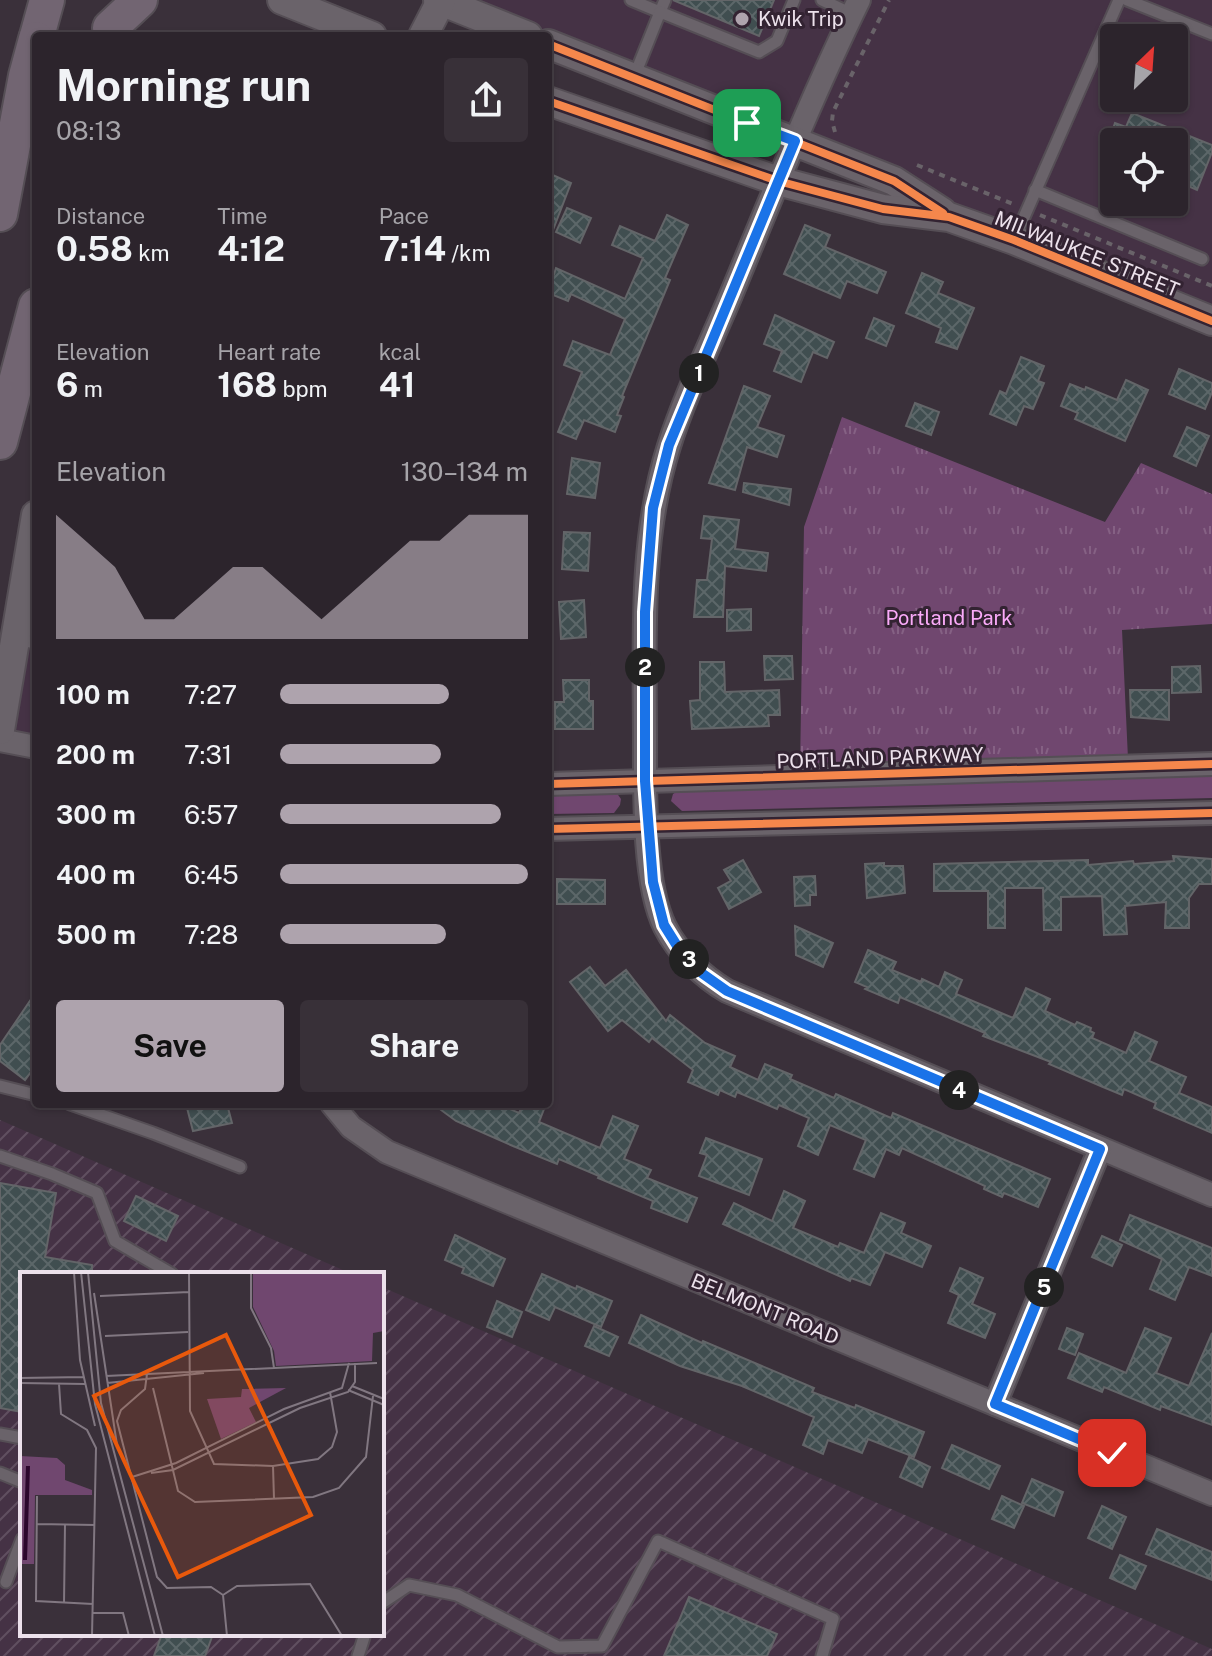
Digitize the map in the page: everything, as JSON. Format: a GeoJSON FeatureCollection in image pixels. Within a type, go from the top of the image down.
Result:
{"type":"FeatureCollection","features":[{"type":"Feature","properties":{"kind":"main road"},"geometry":{"type":"LineString","coordinates":[[38,32],[47,0]]}},
{"type":"Feature","properties":{"kind":"main road"},"geometry":{"type":"LineString","coordinates":[[112,21],[140,0]]}},
{"type":"Feature","properties":{"kind":"main road"},"geometry":{"type":"LineString","coordinates":[[0,214],[32,53]]}},
{"type":"Feature","properties":{"kind":"main road"},"geometry":{"type":"LineString","coordinates":[[0,442],[32,321]]}},
{"type":"Feature","properties":{"kind":"street"},"geometry":{"type":"LineString","coordinates":[[282,0],[362,32]]}},
{"type":"Feature","properties":{"kind":"street"},"geometry":{"type":"LineString","coordinates":[[425,32],[441,0],[473,26],[506,32]]}},
{"type":"Feature","properties":{"kind":"street"},"geometry":{"type":"LineString","coordinates":[[855,7],[778,181],[669,445],[653,508],[645,612],[645,781],[653,882],[664,925],[679,949],[714,983],[750,1002],[1212,1195]]}},
{"type":"Feature","properties":{"kind":"street","name":"MILWAUKEE STREET"},"geometry":{"type":"LineString","coordinates":[[552,46],[894,181],[949,217]]}},
{"type":"Feature","properties":{"kind":"street","name":"MILWAUKEE STREET"},"geometry":{"type":"LineString","coordinates":[[552,102],[778,181],[883,209],[949,217],[1014,240],[1212,321]]}},
{"type":"Feature","properties":{"kind":"street"},"geometry":{"type":"LineString","coordinates":[[0,730],[25,641],[32,562]]}},
{"type":"Feature","properties":{"kind":"street"},"geometry":{"type":"LineString","coordinates":[[0,740],[32,746]]}},
{"type":"Feature","properties":{"kind":"street","name":"PORTLAND PARKWAY"},"geometry":{"type":"LineString","coordinates":[[552,784],[1212,764]]}},
{"type":"Feature","properties":{"kind":"street"},"geometry":{"type":"LineString","coordinates":[[552,829],[1212,813]]}},
{"type":"Feature","properties":{"kind":"street","name":"BELMONT ROAD"},"geometry":{"type":"LineString","coordinates":[[335,1108],[351,1127],[387,1152],[1212,1494]]}},
{"type":"Feature","properties":{"kind":"street"},"geometry":{"type":"LineString","coordinates":[[995,1404],[1100,1149]]}},
{"type":"Feature","properties":{"kind":"lane"},"geometry":{"type":"LineString","coordinates":[[631,0],[663,6],[759,52],[777,41],[794,0]]}},
{"type":"Feature","properties":{"kind":"lane"},"geometry":{"type":"LineString","coordinates":[[822,0],[855,7]]}},
{"type":"Feature","properties":{"kind":"lane"},"geometry":{"type":"LineString","coordinates":[[1014,240],[1119,0]]}},
{"type":"Feature","properties":{"kind":"lane"},"geometry":{"type":"LineString","coordinates":[[1127,0],[1212,34]]}},
{"type":"Feature","properties":{"kind":"lane"},"geometry":{"type":"LineString","coordinates":[[634,78],[663,6]]}},
{"type":"Feature","properties":{"kind":"lane"},"geometry":{"type":"LineString","coordinates":[[1035,190],[1202,259]]}},
{"type":"Feature","properties":{"kind":"lane"},"geometry":{"type":"LineString","coordinates":[[0,1086],[32,1094]]}},
{"type":"Feature","properties":{"kind":"lane"},"geometry":{"type":"LineString","coordinates":[[81,1108],[240,1167]]}},
{"type":"Feature","properties":{"kind":"lane"},"geometry":{"type":"LineString","coordinates":[[0,1156],[97,1193],[115,1241],[169,1272]]}},
{"type":"Feature","properties":{"kind":"lane"},"geometry":{"type":"LineString","coordinates":[[0,1434],[20,1438]]}},
{"type":"Feature","properties":{"kind":"lane"},"geometry":{"type":"LineString","coordinates":[[0,1473],[20,1481]]}},
{"type":"Feature","properties":{"kind":"lane"},"geometry":{"type":"LineString","coordinates":[[384,1602],[409,1585],[457,1595],[558,1647],[602,1646],[658,1541],[833,1619],[822,1656]]}},
{"type":"Feature","properties":{"kind":"lane"},"geometry":{"type":"LineString","coordinates":[[6,1582],[20,1544]]}},
{"type":"Feature","properties":{"kind":"lane"},"geometry":{"type":"LineString","coordinates":[[358,1656],[364,1636]]}},
{"type":"Feature","properties":{"kind":"path"},"geometry":{"type":"LineString","coordinates":[[839,134],[833,126],[833,112],[889,0]]}},
{"type":"Feature","properties":{"kind":"path"},"geometry":{"type":"LineString","coordinates":[[915,164],[1212,286]]}},
{"type":"Feature","properties":{"kind":"shaded area"},"geometry":{"type":"Polygon","coordinates":[[[438,0],[1212,0],[1212,321],[552,47],[552,32],[515,32],[438,0]]]}},
{"type":"Feature","properties":{"kind":"shaded area"},"geometry":{"type":"Polygon","coordinates":[[[32,539],[32,745],[0,730],[32,539]]]}},
{"type":"Feature","properties":{"kind":"shaded area"},"geometry":{"type":"Polygon","coordinates":[[[0,1120],[347,1272],[20,1272],[20,1636],[384,1636],[384,1288],[1212,1649],[1212,1656],[0,1656],[0,1120]]]}},
{"type":"Feature","properties":{"kind":"green space","name":"Portland Park"},"geometry":{"type":"Polygon","coordinates":[[[842,417],[1105,522],[1141,463],[1212,494],[1212,624],[1122,630],[1128,759],[800,769],[804,527],[842,417]]]}},
{"type":"Feature","properties":{"kind":"green space"},"geometry":{"type":"Polygon","coordinates":[[[1212,775],[1212,798],[682,811],[671,801],[673,794],[681,789],[1212,775]]]}},
{"type":"Feature","properties":{"kind":"green space"},"geometry":{"type":"Polygon","coordinates":[[[552,791],[616,792],[621,799],[614,813],[552,814],[552,791]]]}},
{"type":"Feature","properties":{"kind":"building","name":"Kwik Trip"},"geometry":{"type":"Polygon","coordinates":[[[673,0],[774,0],[759,36],[673,0]]]}},
{"type":"Feature","properties":{"kind":"building"},"geometry":{"type":"Polygon","coordinates":[[[1132,113],[1170,128],[1113,128],[1115,123],[1126,127],[1132,113]]]}},
{"type":"Feature","properties":{"kind":"building"},"geometry":{"type":"Polygon","coordinates":[[[1188,135],[1212,145],[1197,190],[1188,186],[1188,135]]]}},
{"type":"Feature","properties":{"kind":"building"},"geometry":{"type":"Polygon","coordinates":[[[552,175],[571,183],[552,233],[552,175]]]}},
{"type":"Feature","properties":{"kind":"building"},"geometry":{"type":"Polygon","coordinates":[[[567,208],[591,218],[580,243],[556,232],[567,208]]]}},
{"type":"Feature","properties":{"kind":"building"},"geometry":{"type":"Polygon","coordinates":[[[667,215],[688,225],[665,278],[670,280],[622,396],[617,415],[621,416],[615,432],[584,420],[576,439],[558,432],[582,372],[564,365],[573,341],[610,355],[625,319],[571,294],[568,301],[552,295],[556,268],[625,299],[643,258],[612,245],[620,226],[655,241],[667,215]]]}},
{"type":"Feature","properties":{"kind":"building"},"geometry":{"type":"Polygon","coordinates":[[[805,225],[830,235],[825,247],[886,272],[877,293],[847,281],[840,298],[784,274],[805,225]]]}},
{"type":"Feature","properties":{"kind":"building"},"geometry":{"type":"Polygon","coordinates":[[[922,273],[943,282],[938,293],[974,308],[957,349],[936,342],[941,328],[906,313],[922,273]]]}},
{"type":"Feature","properties":{"kind":"building"},"geometry":{"type":"Polygon","coordinates":[[[775,315],[834,342],[827,358],[813,352],[801,382],[774,371],[782,351],[764,344],[775,315]]]}},
{"type":"Feature","properties":{"kind":"building"},"geometry":{"type":"Polygon","coordinates":[[[874,318],[894,326],[886,346],[866,338],[874,318]]]}},
{"type":"Feature","properties":{"kind":"building"},"geometry":{"type":"Polygon","coordinates":[[[1021,357],[1044,366],[1038,381],[1044,383],[1033,409],[1024,406],[1016,425],[990,414],[1000,391],[1006,394],[1021,357]]]}},
{"type":"Feature","properties":{"kind":"building"},"geometry":{"type":"Polygon","coordinates":[[[1179,369],[1212,383],[1205,409],[1169,394],[1179,369]]]}},
{"type":"Feature","properties":{"kind":"building"},"geometry":{"type":"Polygon","coordinates":[[[1126,380],[1148,390],[1125,441],[1075,419],[1078,413],[1061,406],[1070,384],[1117,400],[1126,380]]]}},
{"type":"Feature","properties":{"kind":"building"},"geometry":{"type":"Polygon","coordinates":[[[744,386],[770,396],[757,427],[784,436],[777,457],[747,447],[735,490],[709,483],[744,386]]]}},
{"type":"Feature","properties":{"kind":"building"},"geometry":{"type":"Polygon","coordinates":[[[915,403],[939,412],[931,435],[906,426],[915,403]]]}},
{"type":"Feature","properties":{"kind":"building"},"geometry":{"type":"Polygon","coordinates":[[[1187,427],[1209,436],[1196,466],[1174,456],[1187,427]]]}},
{"type":"Feature","properties":{"kind":"building"},"geometry":{"type":"Polygon","coordinates":[[[572,458],[600,463],[595,498],[567,494],[572,458]]]}},
{"type":"Feature","properties":{"kind":"building"},"geometry":{"type":"Polygon","coordinates":[[[744,483],[791,489],[789,505],[743,492],[744,483]]]}},
{"type":"Feature","properties":{"kind":"building"},"geometry":{"type":"Polygon","coordinates":[[[704,516],[739,520],[735,549],[768,553],[766,571],[725,566],[723,617],[694,617],[697,580],[707,580],[712,539],[701,538],[704,516]]]}},
{"type":"Feature","properties":{"kind":"building"},"geometry":{"type":"Polygon","coordinates":[[[564,532],[590,533],[588,571],[562,569],[564,532]]]}},
{"type":"Feature","properties":{"kind":"building"},"geometry":{"type":"Polygon","coordinates":[[[584,600],[586,637],[561,639],[559,602],[584,600]]]}},
{"type":"Feature","properties":{"kind":"building"},"geometry":{"type":"Polygon","coordinates":[[[751,609],[751,630],[727,631],[727,610],[751,609]]]}},
{"type":"Feature","properties":{"kind":"building"},"geometry":{"type":"Polygon","coordinates":[[[764,656],[792,656],[793,679],[765,680],[764,656]]]}},
{"type":"Feature","properties":{"kind":"building"},"geometry":{"type":"Polygon","coordinates":[[[700,662],[724,662],[725,692],[779,690],[780,715],[768,715],[769,726],[692,729],[690,701],[700,700],[700,662]]]}},
{"type":"Feature","properties":{"kind":"building"},"geometry":{"type":"Polygon","coordinates":[[[1200,666],[1201,692],[1172,693],[1172,667],[1200,666]]]}},
{"type":"Feature","properties":{"kind":"building"},"geometry":{"type":"Polygon","coordinates":[[[563,680],[589,680],[593,729],[555,729],[555,702],[564,702],[563,680]]]}},
{"type":"Feature","properties":{"kind":"building"},"geometry":{"type":"Polygon","coordinates":[[[1130,690],[1169,690],[1169,720],[1131,717],[1130,690]]]}},
{"type":"Feature","properties":{"kind":"building"},"geometry":{"type":"Polygon","coordinates":[[[1173,856],[1212,859],[1212,884],[1199,884],[1189,898],[1189,928],[1165,928],[1166,902],[1125,906],[1127,934],[1104,935],[1102,896],[1061,897],[1061,930],[1044,930],[1043,888],[1005,888],[1005,928],[988,928],[988,891],[934,891],[934,864],[1088,860],[1088,865],[1133,861],[1134,864],[1174,861],[1173,856]]]}},
{"type":"Feature","properties":{"kind":"building"},"geometry":{"type":"Polygon","coordinates":[[[743,860],[761,892],[729,909],[718,888],[731,881],[724,870],[743,860]]]}},
{"type":"Feature","properties":{"kind":"building"},"geometry":{"type":"Polygon","coordinates":[[[884,863],[884,866],[903,866],[905,893],[867,898],[865,864],[884,863]]]}},
{"type":"Feature","properties":{"kind":"building"},"geometry":{"type":"Polygon","coordinates":[[[815,876],[816,895],[810,895],[810,905],[795,906],[794,877],[815,876]]]}},
{"type":"Feature","properties":{"kind":"building"},"geometry":{"type":"Polygon","coordinates":[[[557,879],[605,880],[605,904],[557,904],[557,879]]]}},
{"type":"Feature","properties":{"kind":"building"},"geometry":{"type":"Polygon","coordinates":[[[795,926],[833,943],[823,967],[796,955],[795,926]]]}},
{"type":"Feature","properties":{"kind":"building"},"geometry":{"type":"Polygon","coordinates":[[[868,950],[896,962],[892,970],[921,982],[922,979],[939,987],[945,972],[962,980],[956,994],[1013,1018],[1026,988],[1050,999],[1045,1011],[1075,1025],[1077,1022],[1091,1028],[1090,1031],[1094,1033],[1092,1038],[1126,1053],[1135,1032],[1157,1042],[1149,1061],[1186,1077],[1179,1093],[1212,1107],[1212,1133],[1154,1108],[1156,1103],[1124,1089],[1122,1095],[900,997],[898,1003],[865,989],[867,987],[855,982],[868,950]]]}},
{"type":"Feature","properties":{"kind":"building"},"geometry":{"type":"Polygon","coordinates":[[[590,967],[605,986],[626,970],[666,1021],[670,1015],[705,1043],[735,1056],[730,1067],[758,1080],[765,1064],[792,1075],[790,1079],[834,1098],[836,1094],[891,1118],[893,1113],[1050,1179],[1038,1207],[1004,1193],[1002,1197],[902,1148],[899,1155],[886,1149],[874,1177],[854,1169],[866,1140],[830,1125],[818,1155],[798,1146],[809,1118],[779,1105],[777,1109],[737,1092],[735,1097],[720,1090],[718,1095],[688,1082],[693,1070],[652,1038],[649,1042],[622,1020],[608,1031],[570,982],[590,967]]]}},
{"type":"Feature","properties":{"kind":"building"},"geometry":{"type":"Polygon","coordinates":[[[32,998],[32,1070],[25,1080],[0,1061],[0,1045],[32,998]]]}},
{"type":"Feature","properties":{"kind":"building"},"geometry":{"type":"Polygon","coordinates":[[[187,1108],[228,1108],[232,1123],[193,1131],[187,1108]]]}},
{"type":"Feature","properties":{"kind":"building"},"geometry":{"type":"Polygon","coordinates":[[[438,1108],[507,1108],[519,1113],[521,1108],[544,1108],[539,1122],[600,1148],[613,1116],[638,1126],[624,1159],[651,1170],[647,1178],[697,1198],[687,1222],[651,1208],[653,1201],[599,1176],[559,1159],[557,1164],[456,1121],[438,1108]]]}},
{"type":"Feature","properties":{"kind":"building"},"geometry":{"type":"Polygon","coordinates":[[[706,1138],[762,1159],[749,1195],[699,1176],[707,1155],[700,1153],[706,1138]]]}},
{"type":"Feature","properties":{"kind":"building"},"geometry":{"type":"Polygon","coordinates":[[[0,1183],[56,1193],[45,1257],[92,1265],[92,1272],[20,1272],[20,1412],[0,1408],[0,1183]]]}},
{"type":"Feature","properties":{"kind":"building"},"geometry":{"type":"Polygon","coordinates":[[[784,1191],[805,1201],[793,1228],[838,1247],[840,1243],[864,1253],[881,1213],[905,1223],[901,1233],[931,1246],[922,1267],[885,1252],[870,1285],[851,1278],[850,1281],[723,1224],[734,1203],[772,1221],[784,1191]]]}},
{"type":"Feature","properties":{"kind":"building"},"geometry":{"type":"Polygon","coordinates":[[[136,1196],[178,1216],[166,1241],[124,1221],[136,1196]]]}},
{"type":"Feature","properties":{"kind":"building"},"geometry":{"type":"Polygon","coordinates":[[[1130,1215],[1212,1248],[1212,1276],[1189,1267],[1175,1300],[1150,1289],[1162,1259],[1120,1240],[1130,1215]]]}},
{"type":"Feature","properties":{"kind":"building"},"geometry":{"type":"Polygon","coordinates":[[[455,1235],[505,1259],[493,1286],[462,1273],[464,1268],[445,1260],[455,1235]]]}},
{"type":"Feature","properties":{"kind":"building"},"geometry":{"type":"Polygon","coordinates":[[[1102,1236],[1122,1245],[1112,1266],[1092,1257],[1102,1236]]]}},
{"type":"Feature","properties":{"kind":"building"},"geometry":{"type":"Polygon","coordinates":[[[960,1268],[983,1278],[972,1304],[995,1314],[985,1338],[948,1323],[959,1295],[950,1291],[960,1268]]]}},
{"type":"Feature","properties":{"kind":"building"},"geometry":{"type":"Polygon","coordinates":[[[542,1274],[612,1301],[601,1327],[555,1307],[549,1320],[526,1310],[542,1274]]]}},
{"type":"Feature","properties":{"kind":"building"},"geometry":{"type":"Polygon","coordinates":[[[497,1301],[522,1312],[512,1337],[487,1327],[497,1301]]]}},
{"type":"Feature","properties":{"kind":"building"},"geometry":{"type":"Polygon","coordinates":[[[641,1315],[814,1388],[812,1392],[855,1408],[856,1405],[924,1432],[914,1457],[868,1439],[862,1453],[828,1440],[823,1454],[803,1445],[814,1417],[742,1386],[680,1366],[629,1343],[641,1315]]]}},
{"type":"Feature","properties":{"kind":"building"},"geometry":{"type":"Polygon","coordinates":[[[594,1326],[618,1337],[609,1356],[585,1346],[594,1326]]]}},
{"type":"Feature","properties":{"kind":"building"},"geometry":{"type":"Polygon","coordinates":[[[1067,1328],[1083,1334],[1075,1355],[1059,1349],[1067,1328]]]}},
{"type":"Feature","properties":{"kind":"building"},"geometry":{"type":"Polygon","coordinates":[[[1145,1328],[1171,1338],[1156,1373],[1189,1386],[1212,1333],[1212,1425],[1161,1406],[1160,1410],[1104,1387],[1102,1392],[1068,1378],[1079,1353],[1126,1373],[1145,1328]]]}},
{"type":"Feature","properties":{"kind":"building"},"geometry":{"type":"Polygon","coordinates":[[[952,1445],[1000,1466],[989,1489],[942,1468],[952,1445]]]}},
{"type":"Feature","properties":{"kind":"building"},"geometry":{"type":"Polygon","coordinates":[[[909,1457],[930,1467],[922,1487],[900,1477],[909,1457]]]}},
{"type":"Feature","properties":{"kind":"building"},"geometry":{"type":"Polygon","coordinates":[[[1032,1479],[1063,1492],[1054,1516],[1022,1503],[1032,1479]]]}},
{"type":"Feature","properties":{"kind":"building"},"geometry":{"type":"Polygon","coordinates":[[[1002,1496],[1024,1506],[1014,1528],[992,1519],[1002,1496]]]}},
{"type":"Feature","properties":{"kind":"building"},"geometry":{"type":"Polygon","coordinates":[[[1102,1506],[1126,1517],[1112,1549],[1088,1538],[1102,1506]]]}},
{"type":"Feature","properties":{"kind":"building"},"geometry":{"type":"Polygon","coordinates":[[[1157,1529],[1212,1552],[1212,1580],[1146,1554],[1157,1529]]]}},
{"type":"Feature","properties":{"kind":"building"},"geometry":{"type":"Polygon","coordinates":[[[1120,1555],[1146,1566],[1135,1589],[1110,1578],[1120,1555]]]}},
{"type":"Feature","properties":{"kind":"building"},"geometry":{"type":"Polygon","coordinates":[[[689,1597],[777,1634],[767,1656],[664,1656],[689,1597]]]}},
{"type":"Feature","properties":{"kind":"building"},"geometry":{"type":"Polygon","coordinates":[[[161,1636],[212,1636],[205,1656],[154,1656],[161,1636]]]}},
{"type":"Feature","properties":{"kind":"cycle path"},"geometry":{"type":"LineString","coordinates":[[552,46],[894,181],[943,213]]}},
{"type":"Feature","properties":{"kind":"cycle path"},"geometry":{"type":"LineString","coordinates":[[552,102],[778,181],[883,209],[949,217],[1014,240],[1212,321]]}},
{"type":"Feature","properties":{"kind":"cycle path"},"geometry":{"type":"LineString","coordinates":[[552,784],[1212,764]]}},
{"type":"Feature","properties":{"kind":"cycle path"},"geometry":{"type":"LineString","coordinates":[[552,829],[1212,813]]}},
{"type":"Feature","properties":{"kind":"place","name":"Kwik Trip"},"geometry":{"type":"Point","coordinates":[742,19]}},
{"type":"Feature","properties":{"kind":"route"},"geometry":{"type":"LineString","coordinates":[[747,123],[795,141],[669,445],[653,508],[645,612],[645,781],[653,882],[664,925],[679,949],[703,974],[727,991],[1100,1149],[995,1404],[1112,1453]]}}]}
